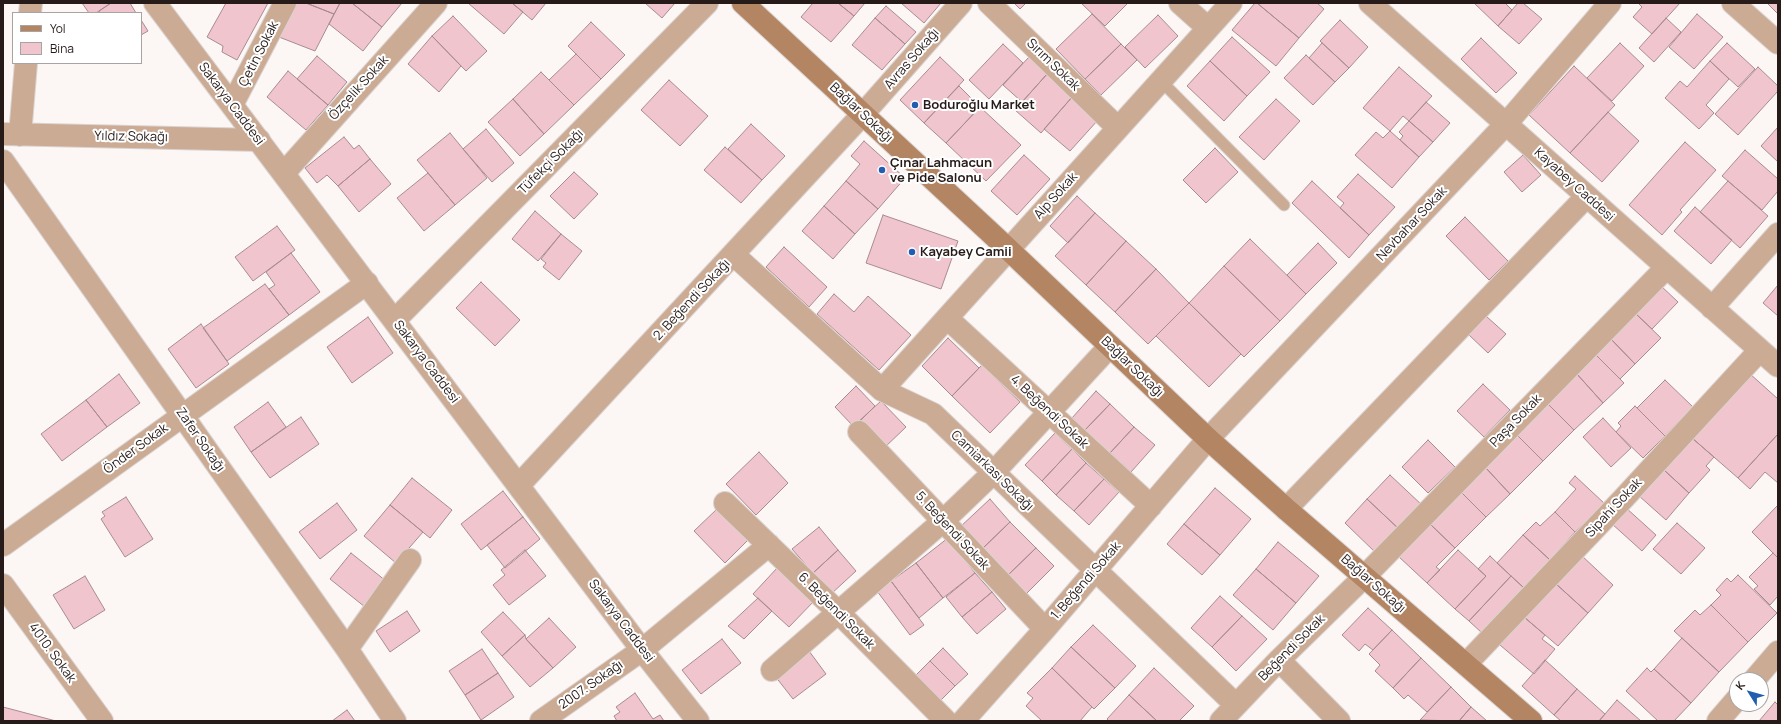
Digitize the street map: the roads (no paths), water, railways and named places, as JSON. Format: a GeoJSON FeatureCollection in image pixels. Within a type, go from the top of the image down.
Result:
{"type":"FeatureCollection","features":[{"type":"Feature","properties":{"kind":"main road","name":"Bağlar Sokağı"},"geometry":{"type":"LineString","coordinates":[[743,3],[1008,249],[1208,439],[1286,509],[1531,721]]}},
{"type":"Feature","properties":{"kind":"street","name":"Çetin Sokak"},"geometry":{"type":"LineString","coordinates":[[232,105],[285,3]]}},
{"type":"Feature","properties":{"kind":"street","name":"Özçelik Sokak"},"geometry":{"type":"LineString","coordinates":[[284,173],[436,3]]}},
{"type":"Feature","properties":{"kind":"street","name":"Tüfekçi Sokağı"},"geometry":{"type":"LineString","coordinates":[[395,320],[707,3]]}},
{"type":"Feature","properties":{"kind":"street","name":"Avras Sokağı"},"geometry":{"type":"LineString","coordinates":[[863,114],[961,3]]}},
{"type":"Feature","properties":{"kind":"street","name":"Sırım Sokak"},"geometry":{"type":"LineString","coordinates":[[989,3],[1118,128]]}},
{"type":"Feature","properties":{"kind":"street"},"geometry":{"type":"LineString","coordinates":[[1180,3],[1208,28]]}},
{"type":"Feature","properties":{"kind":"street","name":"Alp Sokak"},"geometry":{"type":"LineString","coordinates":[[882,390],[1231,3]]}},
{"type":"Feature","properties":{"kind":"street","name":"Kayabey Caddesi"},"geometry":{"type":"LineString","coordinates":[[1370,3],[1778,366]]}},
{"type":"Feature","properties":{"kind":"street","name":"Nevbahar Sokak"},"geometry":{"type":"LineString","coordinates":[[1208,439],[1506,124],[1610,3]]}},
{"type":"Feature","properties":{"kind":"street"},"geometry":{"type":"LineString","coordinates":[[1733,3],[1778,43]]}},
{"type":"Feature","properties":{"kind":"street","name":"Sakarya Caddesi"},"geometry":{"type":"LineString","coordinates":[[158,4],[232,105],[642,650],[698,721]]}},
{"type":"Feature","properties":{"kind":"street"},"geometry":{"type":"LineString","coordinates":[[12,134],[26,64]]}},
{"type":"Feature","properties":{"kind":"street","name":"2. Beğendi Sokağı"},"geometry":{"type":"LineString","coordinates":[[519,485],[734,255],[863,114]]}},
{"type":"Feature","properties":{"kind":"street","name":"Yıldız Sokağı"},"geometry":{"type":"LineString","coordinates":[[12,134],[259,140]]}},
{"type":"Feature","properties":{"kind":"street","name":"Zafer Sokağı"},"geometry":{"type":"LineString","coordinates":[[3,161],[347,649],[395,721]]}},
{"type":"Feature","properties":{"kind":"street"},"geometry":{"type":"LineString","coordinates":[[1286,509],[1587,196]]}},
{"type":"Feature","properties":{"kind":"street"},"geometry":{"type":"LineString","coordinates":[[1712,308],[1778,234]]}},
{"type":"Feature","properties":{"kind":"street","name":"Camiarkası Sokağı"},"geometry":{"type":"LineString","coordinates":[[734,255],[882,390],[933,414],[1236,705]]}},
{"type":"Feature","properties":{"kind":"street","name":"Paşa Sokak"},"geometry":{"type":"LineString","coordinates":[[1365,576],[1667,267]]}},
{"type":"Feature","properties":{"kind":"street","name":"Önder Sokak"},"geometry":{"type":"LineString","coordinates":[[3,545],[367,283]]}},
{"type":"Feature","properties":{"kind":"street","name":"4. Beğendi Sokak"},"geometry":{"type":"LineString","coordinates":[[947,318],[1151,506]]}},
{"type":"Feature","properties":{"kind":"street"},"geometry":{"type":"LineString","coordinates":[[772,670],[943,521],[994,472],[1110,346]]}},
{"type":"Feature","properties":{"kind":"street","name":"Sipahi Sokak"},"geometry":{"type":"LineString","coordinates":[[1466,664],[1623,499],[1760,350]]}},
{"type":"Feature","properties":{"kind":"street","name":"5. Beğendi Sokak"},"geometry":{"type":"LineString","coordinates":[[859,432],[1045,629]]}},
{"type":"Feature","properties":{"kind":"street","name":"1. Beğendi Sokak"},"geometry":{"type":"LineString","coordinates":[[963,721],[1045,629],[1208,439]]}},
{"type":"Feature","properties":{"kind":"street","name":"6. Beğendi Sokak"},"geometry":{"type":"LineString","coordinates":[[725,503],[838,612],[946,721]]}},
{"type":"Feature","properties":{"kind":"street","name":"2007. Sokağı"},"geometry":{"type":"LineString","coordinates":[[541,721],[642,650],[768,545]]}},
{"type":"Feature","properties":{"kind":"street"},"geometry":{"type":"LineString","coordinates":[[347,649],[410,560]]}},
{"type":"Feature","properties":{"kind":"street","name":"Beğendi Sokak"},"geometry":{"type":"LineString","coordinates":[[1220,721],[1365,576]]}},
{"type":"Feature","properties":{"kind":"street","name":"4010. Sokak"},"geometry":{"type":"LineString","coordinates":[[3,585],[102,721]]}},
{"type":"Feature","properties":{"kind":"street"},"geometry":{"type":"LineString","coordinates":[[1761,672],[1778,652]]}},
{"type":"Feature","properties":{"kind":"street"},"geometry":{"type":"LineString","coordinates":[[1280,660],[1339,721]]}},
{"type":"Feature","properties":{"kind":"street"},"geometry":{"type":"LineString","coordinates":[[1718,721],[1729,708]]}},
{"type":"Feature","properties":{"kind":"lane"},"geometry":{"type":"LineString","coordinates":[[1161,81],[1284,205]]}},
{"type":"Feature","properties":{"kind":"place","name":"Boduroğlu Market"},"geometry":{"type":"Point","coordinates":[915,105]}},
{"type":"Feature","properties":{"kind":"place","name":"Çınar Lahmacun ve Pide Salonu"},"geometry":{"type":"Point","coordinates":[882,170]}},
{"type":"Feature","properties":{"kind":"place","name":"Kayabey Camii"},"geometry":{"type":"Point","coordinates":[912,252]}}]}
